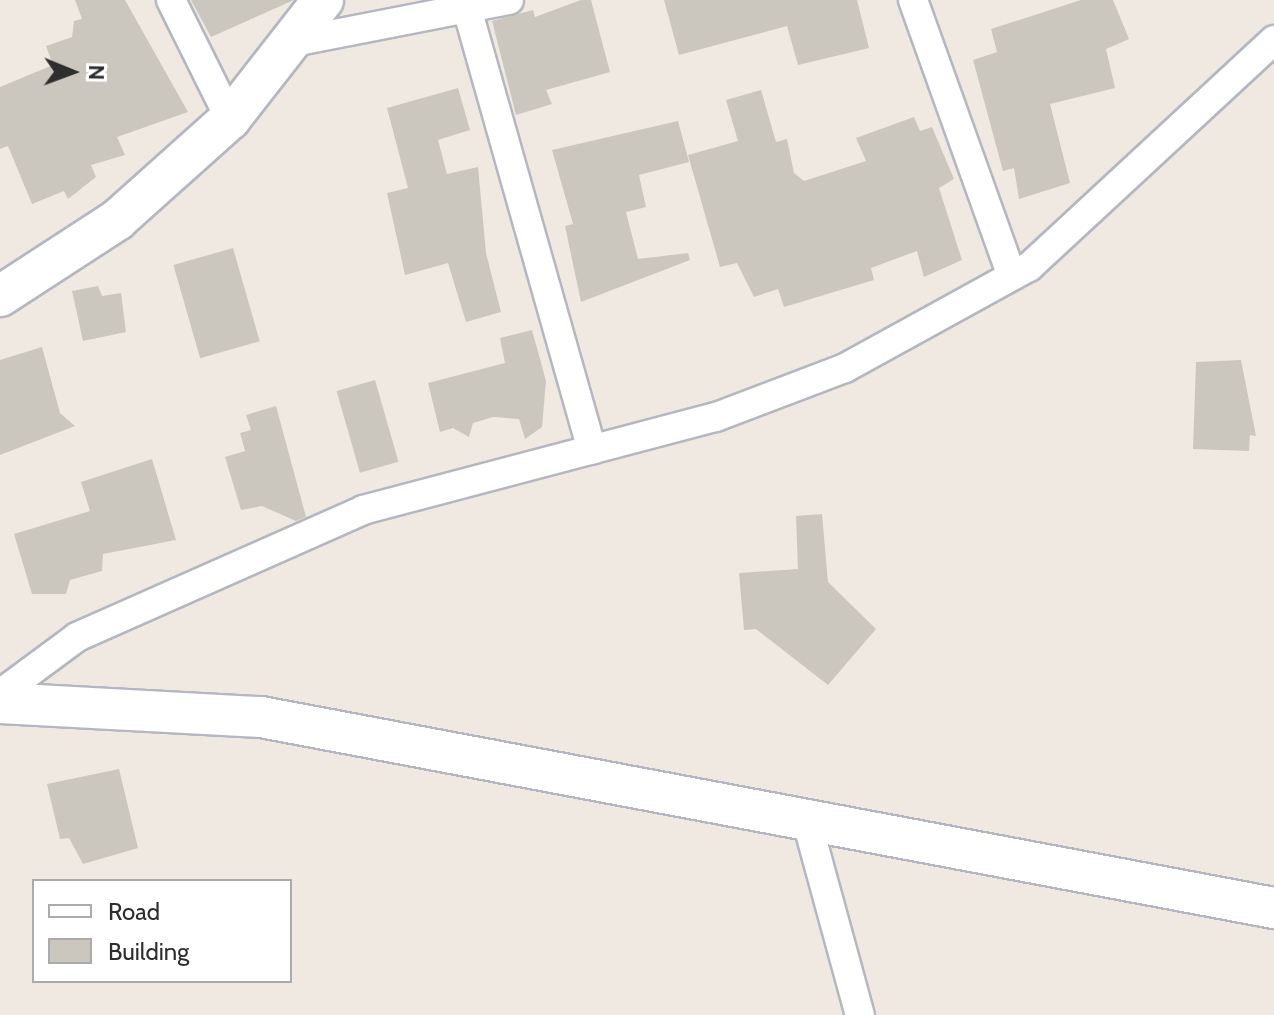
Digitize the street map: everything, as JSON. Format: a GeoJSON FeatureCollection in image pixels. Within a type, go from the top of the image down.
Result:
{"type":"FeatureCollection","features":[{"type":"Feature","properties":{"kind":"street"},"geometry":{"type":"LineString","coordinates":[[171,0],[230,119]]}},
{"type":"Feature","properties":{"kind":"street"},"geometry":{"type":"LineString","coordinates":[[0,296],[117,220],[230,119],[323,0]]}},
{"type":"Feature","properties":{"kind":"street"},"geometry":{"type":"LineString","coordinates":[[293,42],[468,12],[509,0]]}},
{"type":"Feature","properties":{"kind":"street"},"geometry":{"type":"LineString","coordinates":[[913,0],[1012,276]]}},
{"type":"Feature","properties":{"kind":"street"},"geometry":{"type":"LineString","coordinates":[[468,12],[592,450]]}},
{"type":"Feature","properties":{"kind":"street"},"geometry":{"type":"LineString","coordinates":[[0,694],[77,637],[363,510],[716,417],[845,368],[1012,276],[1274,40]]}},
{"type":"Feature","properties":{"kind":"street"},"geometry":{"type":"LineString","coordinates":[[0,703],[261,717],[1274,908]]}},
{"type":"Feature","properties":{"kind":"street"},"geometry":{"type":"LineString","coordinates":[[806,818],[860,1015]]}},
{"type":"Feature","properties":{"kind":"building"},"geometry":{"type":"Polygon","coordinates":[[[75,0],[125,0],[188,112],[117,137],[125,155],[91,165],[96,177],[68,199],[64,191],[32,204],[8,146],[0,149],[0,87],[53,65],[46,46],[72,37],[74,21],[82,19],[75,0]]]}},
{"type":"Feature","properties":{"kind":"building"},"geometry":{"type":"Polygon","coordinates":[[[191,0],[294,0],[211,37],[191,0]]]}},
{"type":"Feature","properties":{"kind":"building"},"geometry":{"type":"Polygon","coordinates":[[[581,0],[591,0],[610,72],[546,90],[552,104],[516,115],[492,21],[533,10],[535,17],[581,0]]]}},
{"type":"Feature","properties":{"kind":"building"},"geometry":{"type":"Polygon","coordinates":[[[664,0],[857,0],[869,48],[798,65],[787,26],[679,55],[664,0]]]}},
{"type":"Feature","properties":{"kind":"building"},"geometry":{"type":"Polygon","coordinates":[[[1081,0],[1113,0],[1129,39],[1106,49],[1115,88],[1050,104],[1070,183],[1019,199],[1014,168],[1003,171],[973,60],[997,52],[991,29],[1081,0]]]}},
{"type":"Feature","properties":{"kind":"building"},"geometry":{"type":"Polygon","coordinates":[[[458,88],[470,130],[438,140],[447,174],[478,167],[486,253],[501,312],[466,322],[448,263],[405,275],[387,193],[408,188],[387,108],[458,88]]]}},
{"type":"Feature","properties":{"kind":"building"},"geometry":{"type":"Polygon","coordinates":[[[761,90],[776,142],[787,139],[794,173],[804,181],[866,161],[856,138],[914,117],[920,131],[932,127],[954,179],[939,188],[962,260],[924,277],[917,251],[871,268],[874,280],[784,307],[778,289],[754,297],[737,263],[720,267],[688,155],[738,141],[726,100],[761,90]]]}},
{"type":"Feature","properties":{"kind":"building"},"geometry":{"type":"Polygon","coordinates":[[[678,121],[689,162],[639,175],[646,207],[626,212],[638,259],[688,253],[690,260],[581,302],[565,226],[573,224],[552,150],[678,121]]]}},
{"type":"Feature","properties":{"kind":"building"},"geometry":{"type":"Polygon","coordinates":[[[233,248],[260,341],[200,358],[173,265],[233,248]]]}},
{"type":"Feature","properties":{"kind":"building"},"geometry":{"type":"Polygon","coordinates":[[[98,286],[102,296],[121,293],[126,332],[83,341],[72,291],[98,286]]]}},
{"type":"Feature","properties":{"kind":"building"},"geometry":{"type":"Polygon","coordinates":[[[532,330],[546,381],[542,427],[525,439],[519,419],[493,417],[473,423],[469,437],[453,428],[440,432],[428,383],[505,363],[500,338],[532,330]]]}},
{"type":"Feature","properties":{"kind":"building"},"geometry":{"type":"Polygon","coordinates":[[[42,347],[60,413],[75,426],[0,455],[0,360],[42,347]]]}},
{"type":"Feature","properties":{"kind":"building"},"geometry":{"type":"Polygon","coordinates":[[[1241,360],[1256,436],[1250,435],[1249,451],[1193,449],[1196,362],[1241,360]]]}},
{"type":"Feature","properties":{"kind":"building"},"geometry":{"type":"Polygon","coordinates":[[[375,380],[398,462],[360,473],[337,391],[375,380]]]}},
{"type":"Feature","properties":{"kind":"building"},"geometry":{"type":"Polygon","coordinates":[[[276,406],[306,517],[296,521],[262,506],[241,510],[225,457],[245,451],[240,433],[251,430],[246,415],[276,406]]]}},
{"type":"Feature","properties":{"kind":"building"},"geometry":{"type":"Polygon","coordinates":[[[152,459],[176,540],[103,554],[102,571],[70,580],[66,594],[32,594],[14,534],[90,511],[81,482],[152,459]]]}},
{"type":"Feature","properties":{"kind":"building"},"geometry":{"type":"Polygon","coordinates":[[[822,514],[828,582],[876,629],[828,685],[756,629],[744,630],[739,573],[798,569],[796,516],[822,514]]]}},
{"type":"Feature","properties":{"kind":"building"},"geometry":{"type":"Polygon","coordinates":[[[119,769],[138,848],[83,864],[69,838],[60,839],[47,784],[119,769]]]}}]}
